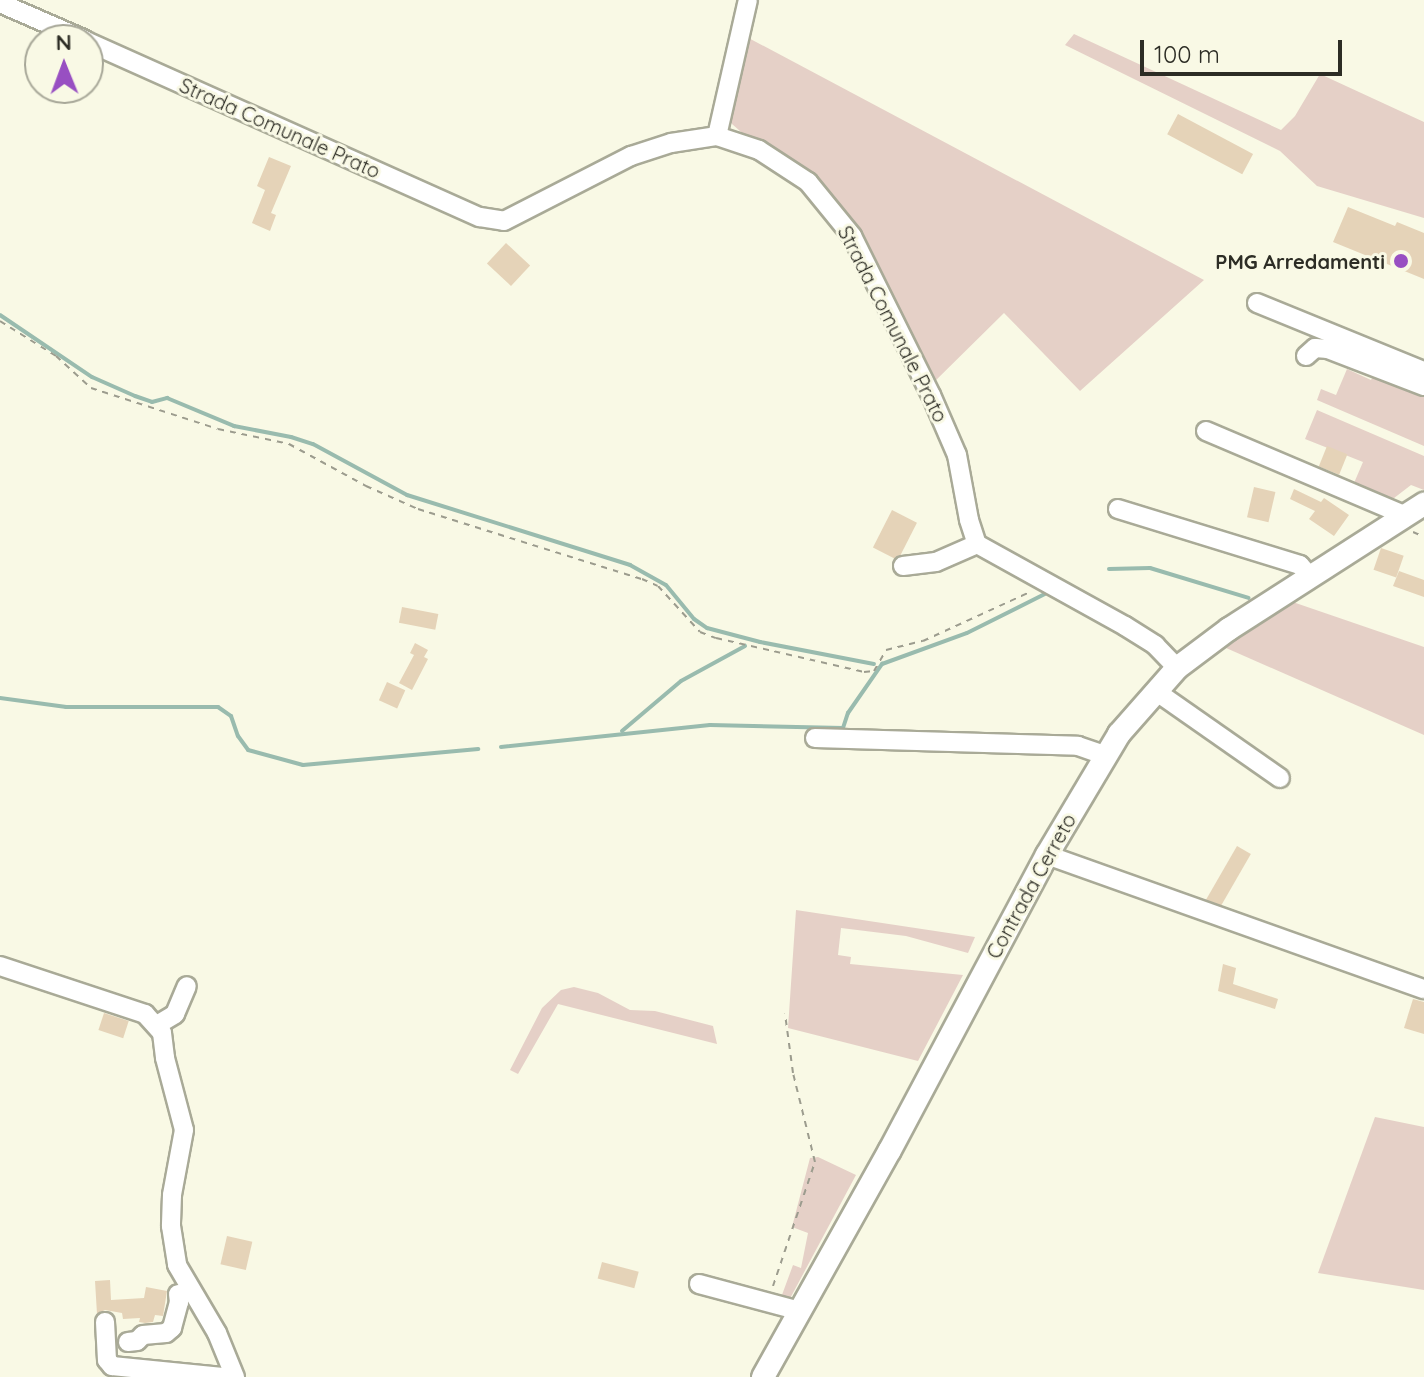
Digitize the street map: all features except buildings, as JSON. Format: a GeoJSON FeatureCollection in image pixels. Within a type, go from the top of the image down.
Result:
{"type":"FeatureCollection","features":[{"type":"Feature","properties":{"kind":"main road","name":"Contrada Cerreto"},"geometry":{"type":"LineString","coordinates":[[763,1377],[1104,755],[1177,668],[1229,629],[1416,514]]}},
{"type":"Feature","properties":{"kind":"street"},"geometry":{"type":"LineString","coordinates":[[717,136],[748,0]]}},
{"type":"Feature","properties":{"kind":"street","name":"Strada Comunale Prato"},"geometry":{"type":"LineString","coordinates":[[0,3],[48,24]]}},
{"type":"Feature","properties":{"kind":"street","name":"Strada Comunale Prato"},"geometry":{"type":"LineString","coordinates":[[104,49],[480,217],[504,221],[631,156],[671,143],[717,136],[759,150],[808,182],[852,236],[931,395],[957,455],[969,520],[977,544]]}},
{"type":"Feature","properties":{"kind":"street"},"geometry":{"type":"LineString","coordinates":[[1257,303],[1424,371]]}},
{"type":"Feature","properties":{"kind":"street"},"geometry":{"type":"LineString","coordinates":[[1306,356],[1315,348],[1328,349],[1424,386]]}},
{"type":"Feature","properties":{"kind":"street"},"geometry":{"type":"LineString","coordinates":[[1206,431],[1416,514]]}},
{"type":"Feature","properties":{"kind":"street"},"geometry":{"type":"LineString","coordinates":[[1118,509],[1300,565],[1310,577]]}},
{"type":"Feature","properties":{"kind":"street"},"geometry":{"type":"LineString","coordinates":[[903,566],[936,562],[977,544],[1155,645],[1177,668]]}},
{"type":"Feature","properties":{"kind":"street"},"geometry":{"type":"LineString","coordinates":[[1157,692],[1280,778]]}},
{"type":"Feature","properties":{"kind":"street"},"geometry":{"type":"LineString","coordinates":[[815,738],[1078,746],[1104,755]]}},
{"type":"Feature","properties":{"kind":"street"},"geometry":{"type":"LineString","coordinates":[[1047,855],[1424,989]]}},
{"type":"Feature","properties":{"kind":"street"},"geometry":{"type":"LineString","coordinates":[[0,966],[145,1014],[162,1033],[165,1058],[184,1130],[172,1195],[171,1226],[177,1265],[213,1327],[235,1377]]}},
{"type":"Feature","properties":{"kind":"street"},"geometry":{"type":"LineString","coordinates":[[157,1025],[175,1014],[187,986]]}},
{"type":"Feature","properties":{"kind":"street"},"geometry":{"type":"LineString","coordinates":[[699,1284],[800,1311]]}},
{"type":"Feature","properties":{"kind":"street"},"geometry":{"type":"LineString","coordinates":[[128,1342],[137,1341],[143,1335],[166,1333],[178,1302],[206,1328],[213,1327]]}},
{"type":"Feature","properties":{"kind":"street"},"geometry":{"type":"LineString","coordinates":[[105,1322],[107,1360],[112,1366],[222,1377]]}},
{"type":"Feature","properties":{"kind":"path"},"geometry":{"type":"LineString","coordinates":[[0,321],[56,356],[91,388],[218,429],[289,444],[366,486],[418,509],[642,579],[658,586],[700,632],[716,638],[864,672],[874,671],[886,650],[914,645],[1028,594],[1039,579]]}},
{"type":"Feature","properties":{"kind":"path"},"geometry":{"type":"LineString","coordinates":[[767,1302],[794,1233],[815,1162],[793,1073],[785,1014]]}},
{"type":"Feature","properties":{"kind":"shaded area"},"geometry":{"type":"Polygon","coordinates":[[[1074,34],[1281,130],[1295,116],[1320,74],[1424,122],[1424,218],[1317,186],[1280,151],[1065,45],[1074,34]]]}},
{"type":"Feature","properties":{"kind":"shaded area"},"geometry":{"type":"Polygon","coordinates":[[[743,35],[1204,280],[1080,391],[1004,313],[929,387],[852,230],[732,124],[727,114],[743,35]]]}},
{"type":"Feature","properties":{"kind":"shaded area"},"geometry":{"type":"Polygon","coordinates":[[[1347,369],[1371,380],[1375,373],[1424,392],[1424,446],[1317,400],[1321,389],[1336,395],[1347,369]]]}},
{"type":"Feature","properties":{"kind":"shaded area"},"geometry":{"type":"Polygon","coordinates":[[[1317,410],[1424,456],[1424,490],[1411,485],[1385,505],[1351,490],[1363,462],[1305,439],[1317,410]]]}},
{"type":"Feature","properties":{"kind":"shaded area"},"geometry":{"type":"Polygon","coordinates":[[[1284,599],[1424,647],[1424,735],[1217,644],[1284,599]]]}},
{"type":"Feature","properties":{"kind":"shaded area"},"geometry":{"type":"Polygon","coordinates":[[[796,910],[975,937],[968,953],[906,936],[841,928],[838,955],[851,957],[850,964],[963,975],[918,1061],[788,1028],[796,910]]]}},
{"type":"Feature","properties":{"kind":"shaded area"},"geometry":{"type":"Polygon","coordinates":[[[574,987],[598,993],[630,1010],[655,1011],[713,1026],[717,1044],[558,1004],[518,1074],[510,1070],[542,1008],[561,990],[574,987]]]}},
{"type":"Feature","properties":{"kind":"shaded area"},"geometry":{"type":"Polygon","coordinates":[[[1375,1117],[1424,1127],[1424,1290],[1318,1273],[1375,1117]]]}},
{"type":"Feature","properties":{"kind":"shaded area"},"geometry":{"type":"Polygon","coordinates":[[[818,1157],[856,1175],[786,1306],[779,1303],[793,1265],[801,1268],[808,1233],[792,1227],[810,1158],[818,1157]]]}},
{"type":"Feature","properties":{"kind":"waterway"},"geometry":{"type":"LineString","coordinates":[[0,315],[92,377],[135,396],[152,402],[167,398],[234,426],[313,444],[407,495],[630,565],[666,585],[694,619],[707,628],[760,642],[874,664]]}},
{"type":"Feature","properties":{"kind":"waterway"},"geometry":{"type":"LineString","coordinates":[[1109,569],[1150,568],[1249,598]]}},
{"type":"Feature","properties":{"kind":"waterway"},"geometry":{"type":"LineString","coordinates":[[501,747],[710,725],[843,728],[848,713],[882,664],[967,633],[1045,594]]}},
{"type":"Feature","properties":{"kind":"waterway"},"geometry":{"type":"LineString","coordinates":[[622,731],[681,681],[745,646]]}},
{"type":"Feature","properties":{"kind":"waterway"},"geometry":{"type":"LineString","coordinates":[[0,698],[66,707],[218,707],[231,716],[238,736],[248,750],[303,765],[478,749]]}},
{"type":"Feature","properties":{"kind":"place","name":"PMG Arredamenti"},"geometry":{"type":"Point","coordinates":[1401,261]}}]}
